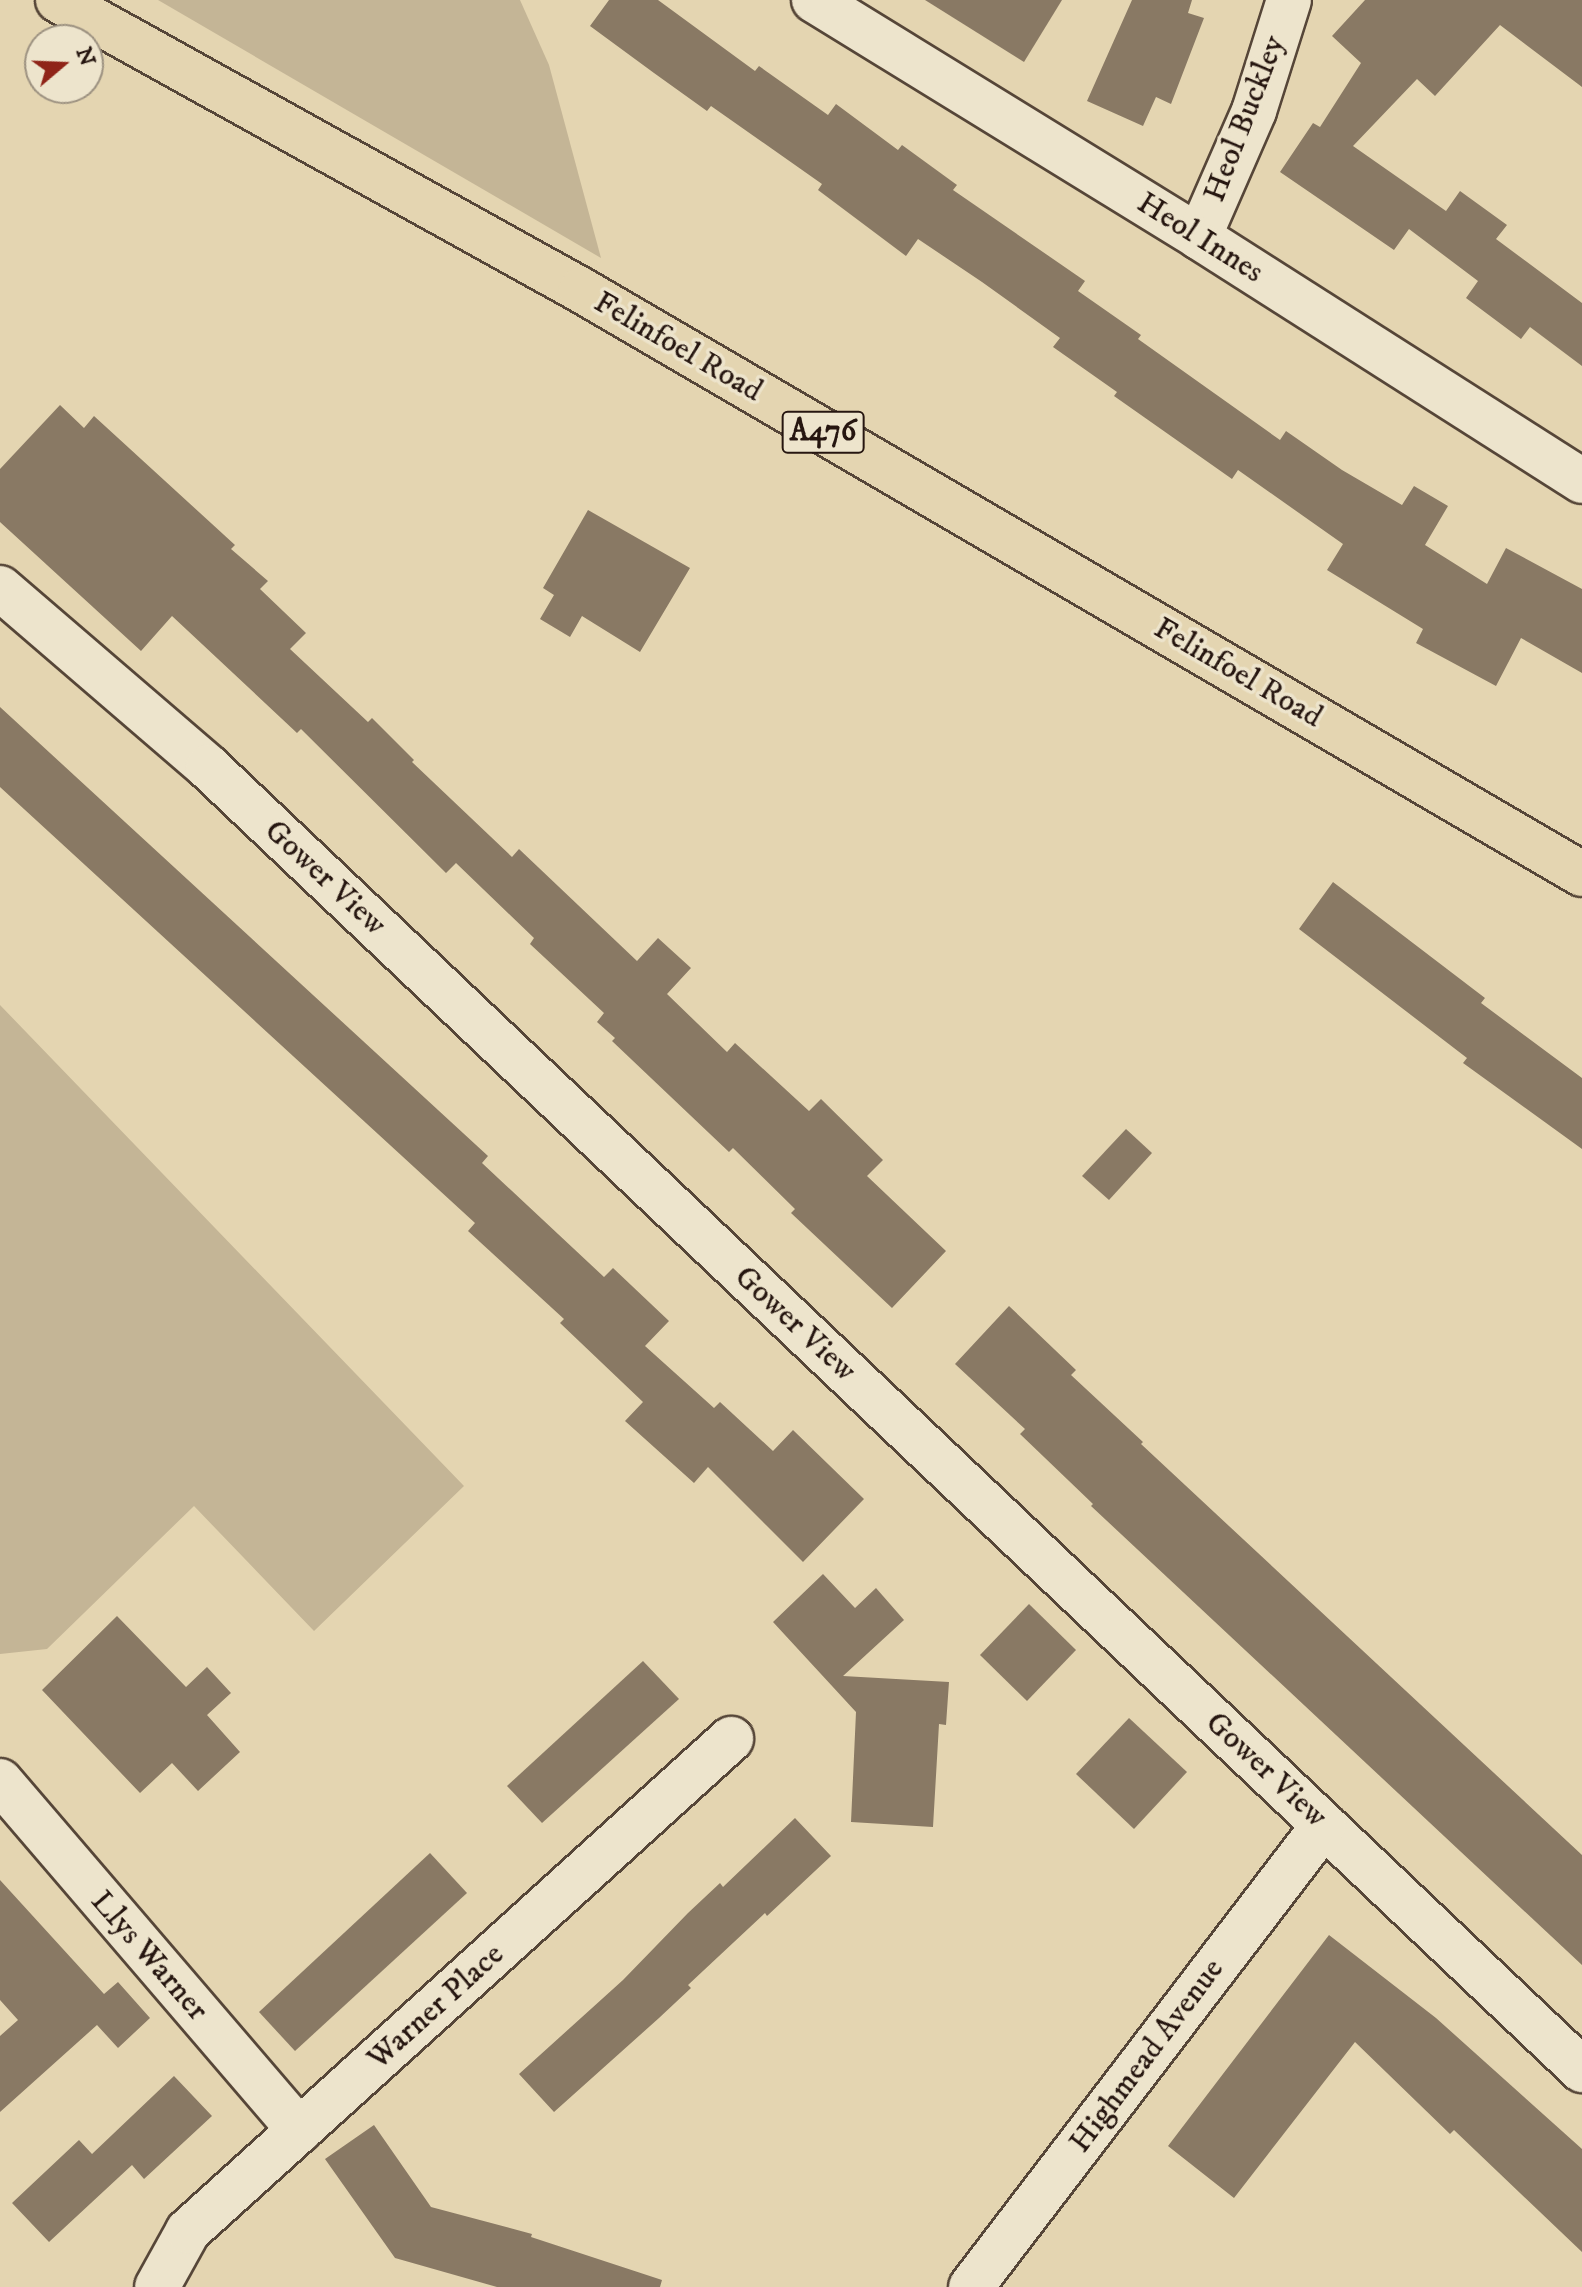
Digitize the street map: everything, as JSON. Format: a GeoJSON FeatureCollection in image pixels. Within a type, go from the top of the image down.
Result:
{"type":"FeatureCollection","features":[{"type":"Feature","properties":{"kind":"main road","name":"Felinfoel Road"},"geometry":{"type":"LineString","coordinates":[[58,0],[581,290],[1582,874]]}},
{"type":"Feature","properties":{"kind":"street","name":"Heol Innes"},"geometry":{"type":"LineString","coordinates":[[814,0],[1199,237],[1582,481]]}},
{"type":"Feature","properties":{"kind":"street","name":"Heol Buckley"},"geometry":{"type":"LineString","coordinates":[[1199,237],[1254,111],[1289,0]]}},
{"type":"Feature","properties":{"kind":"street","name":"Gower View"},"geometry":{"type":"LineString","coordinates":[[0,588],[208,767],[1582,2070]]}},
{"type":"Feature","properties":{"kind":"street","name":"Warner Place"},"geometry":{"type":"LineString","coordinates":[[157,2287],[188,2231],[731,1739]]}},
{"type":"Feature","properties":{"kind":"street","name":"Llys Warner"},"geometry":{"type":"LineString","coordinates":[[0,1781],[299,2130]]}},
{"type":"Feature","properties":{"kind":"street","name":"Highmead Avenue"},"geometry":{"type":"LineString","coordinates":[[971,2287],[1324,1825]]}},
{"type":"Feature","properties":{"kind":"shaded area"},"geometry":{"type":"Polygon","coordinates":[[[158,0],[520,0],[549,65],[601,258],[158,0]]]}},
{"type":"Feature","properties":{"kind":"shaded area"},"geometry":{"type":"Polygon","coordinates":[[[0,1005],[464,1486],[314,1631],[194,1506],[47,1649],[0,1654],[0,1005]]]}},
{"type":"Feature","properties":{"kind":"building"},"geometry":{"type":"Polygon","coordinates":[[[609,0],[658,0],[755,71],[759,66],[828,115],[836,104],[898,150],[902,145],[957,185],[953,190],[1085,281],[1078,291],[1141,335],[1138,339],[1280,440],[1286,431],[1342,470],[1402,505],[1414,486],[1448,506],[1425,545],[1487,584],[1506,548],[1582,589],[1582,673],[1521,638],[1496,686],[1416,643],[1423,629],[1327,570],[1343,544],[1238,470],[1232,479],[1114,396],[1117,392],[1053,347],[1060,338],[982,282],[918,239],[906,256],[818,190],[822,184],[711,106],[707,111],[590,26],[609,0]]]}},
{"type":"Feature","properties":{"kind":"building"},"geometry":{"type":"Polygon","coordinates":[[[925,0],[1062,0],[1024,62],[925,0]]]}},
{"type":"Feature","properties":{"kind":"building"},"geometry":{"type":"Polygon","coordinates":[[[1132,0],[1192,0],[1188,13],[1204,18],[1171,104],[1156,97],[1143,126],[1087,101],[1132,0]]]}},
{"type":"Feature","properties":{"kind":"building"},"geometry":{"type":"Polygon","coordinates":[[[1365,0],[1582,0],[1582,87],[1500,25],[1435,96],[1417,79],[1353,146],[1446,211],[1460,191],[1507,225],[1496,239],[1582,303],[1582,366],[1530,327],[1521,339],[1466,298],[1478,281],[1409,229],[1394,250],[1280,172],[1313,123],[1320,127],[1361,63],[1332,36],[1365,0]]]}},
{"type":"Feature","properties":{"kind":"building"},"geometry":{"type":"Polygon","coordinates":[[[60,405],[84,428],[94,416],[235,545],[231,549],[268,581],[260,589],[306,633],[290,649],[368,722],[372,718],[414,760],[412,762],[512,857],[519,849],[637,961],[658,938],[691,968],[667,994],[727,1052],[735,1043],[809,1111],[821,1099],[883,1160],[867,1176],[946,1251],[892,1308],[791,1213],[795,1209],[733,1148],[729,1152],[612,1041],[615,1038],[597,1022],[604,1013],[530,944],[534,938],[456,863],[446,873],[301,729],[297,733],[172,616],[141,651],[0,522],[0,469],[60,405]]]}},
{"type":"Feature","properties":{"kind":"building"},"geometry":{"type":"Polygon","coordinates":[[[588,510],[690,568],[640,652],[582,616],[570,637],[540,619],[554,595],[543,588],[588,510]]]}},
{"type":"Feature","properties":{"kind":"building"},"geometry":{"type":"Polygon","coordinates":[[[0,707],[488,1156],[482,1163],[604,1277],[613,1268],[669,1321],[645,1346],[714,1408],[720,1402],[773,1451],[793,1430],[864,1499],[803,1562],[708,1467],[694,1483],[625,1421],[643,1402],[560,1323],[564,1319],[468,1231],[475,1223],[0,787],[0,707]]]}},
{"type":"Feature","properties":{"kind":"building"},"geometry":{"type":"Polygon","coordinates":[[[1333,882],[1485,998],[1481,1003],[1582,1078],[1582,1149],[1463,1063],[1467,1058],[1299,929],[1333,882]]]}},
{"type":"Feature","properties":{"kind":"building"},"geometry":{"type":"Polygon","coordinates":[[[1126,1129],[1152,1153],[1109,1200],[1082,1176],[1126,1129]]]}},
{"type":"Feature","properties":{"kind":"building"},"geometry":{"type":"Polygon","coordinates":[[[1009,1306],[1076,1370],[1071,1375],[1143,1442],[1141,1444],[1582,1855],[1582,1965],[1091,1506],[1093,1504],[1020,1434],[1025,1429],[955,1364],[1009,1306]]]}},
{"type":"Feature","properties":{"kind":"building"},"geometry":{"type":"Polygon","coordinates":[[[823,1574],[855,1608],[876,1588],[904,1620],[843,1676],[949,1682],[946,1725],[939,1724],[933,1827],[851,1822],[856,1712],[773,1622],[823,1574]]]}},
{"type":"Feature","properties":{"kind":"building"},"geometry":{"type":"Polygon","coordinates":[[[1029,1604],[1076,1650],[1027,1701],[980,1655],[1029,1604]]]}},
{"type":"Feature","properties":{"kind":"building"},"geometry":{"type":"Polygon","coordinates":[[[117,1616],[186,1687],[207,1667],[231,1693],[207,1715],[240,1752],[198,1791],[172,1763],[140,1793],[42,1690],[117,1616]]]}},
{"type":"Feature","properties":{"kind":"building"},"geometry":{"type":"Polygon","coordinates":[[[643,1661],[679,1699],[542,1823],[507,1786],[643,1661]]]}},
{"type":"Feature","properties":{"kind":"building"},"geometry":{"type":"Polygon","coordinates":[[[1129,1718],[1187,1772],[1134,1829],[1076,1774],[1129,1718]]]}},
{"type":"Feature","properties":{"kind":"building"},"geometry":{"type":"Polygon","coordinates":[[[795,1818],[831,1856],[767,1916],[765,1913],[688,1985],[691,1988],[554,2112],[519,2074],[623,1980],[720,1883],[723,1887],[795,1818]]]}},
{"type":"Feature","properties":{"kind":"building"},"geometry":{"type":"Polygon","coordinates":[[[430,1853],[467,1893],[295,2051],[259,2012],[430,1853]]]}},
{"type":"Feature","properties":{"kind":"building"},"geometry":{"type":"Polygon","coordinates":[[[0,1880],[104,1994],[118,1982],[150,2018],[118,2048],[97,2025],[0,2112],[0,2036],[18,2020],[0,2000],[0,1880]]]}},
{"type":"Feature","properties":{"kind":"building"},"geometry":{"type":"Polygon","coordinates":[[[1329,1935],[1436,2018],[1582,2149],[1582,2252],[1454,2130],[1450,2134],[1355,2042],[1234,2198],[1168,2146],[1329,1935]]]}},
{"type":"Feature","properties":{"kind":"building"},"geometry":{"type":"Polygon","coordinates":[[[174,2076],[212,2116],[144,2179],[132,2165],[49,2242],[12,2203],[79,2140],[92,2154],[174,2076]]]}},
{"type":"Feature","properties":{"kind":"building"},"geometry":{"type":"Polygon","coordinates":[[[374,2125],[431,2207],[532,2234],[531,2237],[662,2280],[660,2287],[497,2287],[395,2258],[325,2159],[374,2125]]]}}]}
